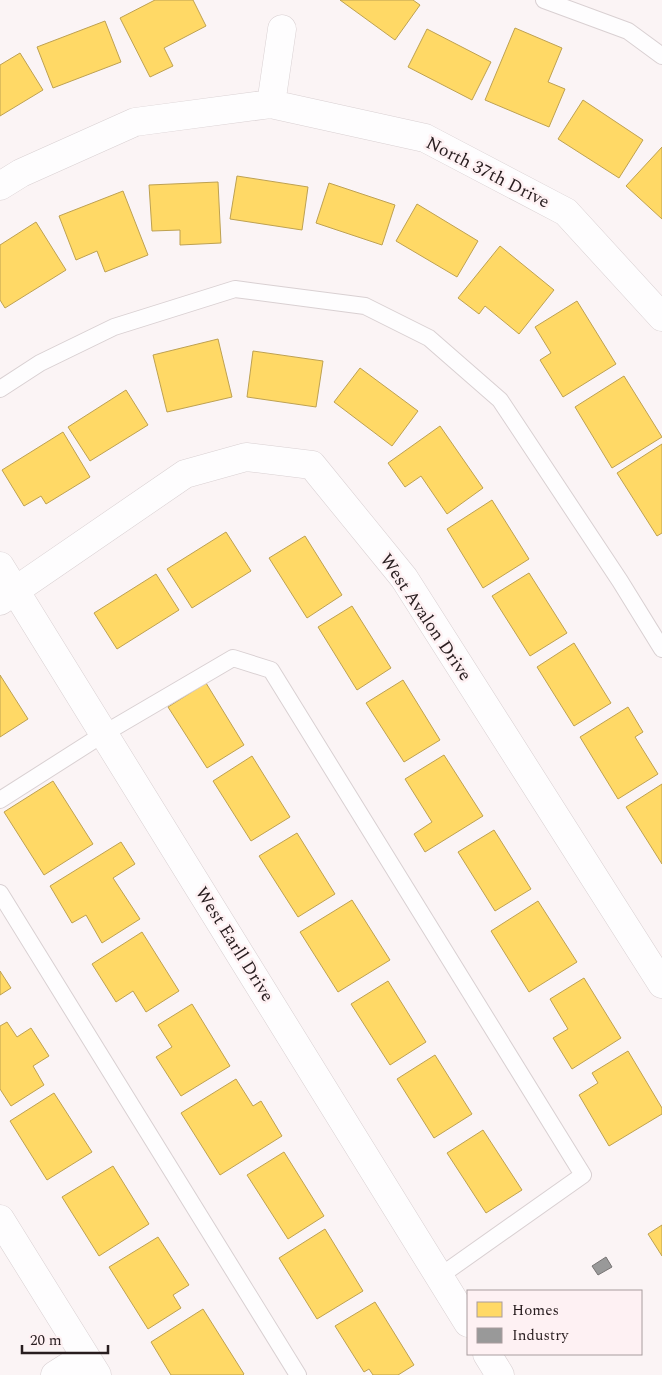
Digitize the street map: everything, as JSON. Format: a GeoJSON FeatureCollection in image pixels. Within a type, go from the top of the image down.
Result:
{"type":"FeatureCollection","features":[{"type":"Feature","properties":{"kind":"street"},"geometry":{"type":"LineString","coordinates":[[271,104],[282,29]]}},
{"type":"Feature","properties":{"kind":"street","name":"North 37th Drive"},"geometry":{"type":"LineString","coordinates":[[0,186],[20,173],[134,122],[271,104],[424,138],[566,212],[662,317]]}},
{"type":"Feature","properties":{"kind":"street","name":"West Avalon Drive"},"geometry":{"type":"LineString","coordinates":[[8,596],[185,474],[246,457],[312,465],[404,578],[662,984]]}},
{"type":"Feature","properties":{"kind":"street","name":"West Earll Drive"},"geometry":{"type":"LineString","coordinates":[[0,566],[8,596],[105,733],[467,1321]]}},
{"type":"Feature","properties":{"kind":"street"},"geometry":{"type":"LineString","coordinates":[[0,1219],[91,1366],[55,1375]]}},
{"type":"Feature","properties":{"kind":"street"},"geometry":{"type":"LineString","coordinates":[[488,1355],[500,1375]]}},
{"type":"Feature","properties":{"kind":"lane"},"geometry":{"type":"LineString","coordinates":[[544,0],[628,31],[662,56]]}},
{"type":"Feature","properties":{"kind":"lane"},"geometry":{"type":"LineString","coordinates":[[0,389],[40,363],[114,328],[235,289],[365,306],[429,338],[500,400],[620,581],[662,649]]}},
{"type":"Feature","properties":{"kind":"lane"},"geometry":{"type":"LineString","coordinates":[[0,800],[105,733],[234,658],[271,670],[583,1175],[440,1276]]}},
{"type":"Feature","properties":{"kind":"lane"},"geometry":{"type":"LineString","coordinates":[[0,893],[298,1375]]}},
{"type":"Feature","properties":{"kind":"building: Homes"},"geometry":{"type":"Polygon","coordinates":[[[155,0],[193,0],[206,26],[164,48],[173,66],[150,77],[120,18],[155,0]]]}},
{"type":"Feature","properties":{"kind":"building: Homes"},"geometry":{"type":"Polygon","coordinates":[[[340,0],[413,0],[420,5],[395,40],[340,0]]]}},
{"type":"Feature","properties":{"kind":"building: Homes"},"geometry":{"type":"Polygon","coordinates":[[[105,21],[121,62],[53,88],[37,47],[105,21]]]}},
{"type":"Feature","properties":{"kind":"building: Homes"},"geometry":{"type":"Polygon","coordinates":[[[515,28],[562,48],[548,82],[565,89],[549,127],[485,100],[515,28]]]}},
{"type":"Feature","properties":{"kind":"building: Homes"},"geometry":{"type":"Polygon","coordinates":[[[427,29],[491,62],[472,100],[408,67],[427,29]]]}},
{"type":"Feature","properties":{"kind":"building: Homes"},"geometry":{"type":"Polygon","coordinates":[[[20,53],[43,90],[0,116],[0,65],[20,53]]]}},
{"type":"Feature","properties":{"kind":"building: Homes"},"geometry":{"type":"Polygon","coordinates":[[[583,100],[643,140],[619,178],[558,139],[583,100]]]}},
{"type":"Feature","properties":{"kind":"building: Homes"},"geometry":{"type":"Polygon","coordinates":[[[662,147],[662,219],[626,186],[662,147]]]}},
{"type":"Feature","properties":{"kind":"building: Homes"},"geometry":{"type":"Polygon","coordinates":[[[237,176],[308,187],[302,230],[230,219],[237,176]]]}},
{"type":"Feature","properties":{"kind":"building: Homes"},"geometry":{"type":"Polygon","coordinates":[[[218,182],[221,243],[180,245],[180,230],[152,231],[149,185],[218,182]]]}},
{"type":"Feature","properties":{"kind":"building: Homes"},"geometry":{"type":"Polygon","coordinates":[[[329,183],[395,205],[382,245],[316,223],[329,183]]]}},
{"type":"Feature","properties":{"kind":"building: Homes"},"geometry":{"type":"Polygon","coordinates":[[[123,191],[148,255],[105,272],[97,251],[76,260],[59,216],[123,191]]]}},
{"type":"Feature","properties":{"kind":"building: Homes"},"geometry":{"type":"Polygon","coordinates":[[[417,204],[478,241],[457,277],[396,241],[417,204]]]}},
{"type":"Feature","properties":{"kind":"building: Homes"},"geometry":{"type":"Polygon","coordinates":[[[36,222],[66,270],[5,308],[0,300],[0,245],[36,222]]]}},
{"type":"Feature","properties":{"kind":"building: Homes"},"geometry":{"type":"Polygon","coordinates":[[[500,246],[554,290],[519,334],[485,306],[479,314],[458,298],[500,246]]]}},
{"type":"Feature","properties":{"kind":"building: Homes"},"geometry":{"type":"Polygon","coordinates":[[[577,301],[616,364],[563,397],[540,360],[551,353],[535,327],[577,301]]]}},
{"type":"Feature","properties":{"kind":"building: Homes"},"geometry":{"type":"Polygon","coordinates":[[[218,339],[232,397],[167,412],[153,355],[218,339]]]}},
{"type":"Feature","properties":{"kind":"building: Homes"},"geometry":{"type":"Polygon","coordinates":[[[253,351],[323,361],[316,407],[247,397],[253,351]]]}},
{"type":"Feature","properties":{"kind":"building: Homes"},"geometry":{"type":"Polygon","coordinates":[[[360,368],[418,411],[392,446],[334,402],[360,368]]]}},
{"type":"Feature","properties":{"kind":"building: Homes"},"geometry":{"type":"Polygon","coordinates":[[[624,376],[662,437],[612,468],[575,407],[624,376]]]}},
{"type":"Feature","properties":{"kind":"building: Homes"},"geometry":{"type":"Polygon","coordinates":[[[126,390],[148,425],[90,461],[68,427],[126,390]]]}},
{"type":"Feature","properties":{"kind":"building: Homes"},"geometry":{"type":"Polygon","coordinates":[[[440,426],[483,488],[447,514],[421,476],[405,487],[388,463],[440,426]]]}},
{"type":"Feature","properties":{"kind":"building: Homes"},"geometry":{"type":"Polygon","coordinates":[[[63,432],[90,477],[46,504],[41,496],[24,506],[2,470],[63,432]]]}},
{"type":"Feature","properties":{"kind":"building: Homes"},"geometry":{"type":"Polygon","coordinates":[[[662,444],[662,533],[657,536],[617,473],[662,444]]]}},
{"type":"Feature","properties":{"kind":"building: Homes"},"geometry":{"type":"Polygon","coordinates":[[[492,500],[529,559],[483,588],[447,529],[492,500]]]}},
{"type":"Feature","properties":{"kind":"building: Homes"},"geometry":{"type":"Polygon","coordinates":[[[226,532],[251,571],[192,608],[167,569],[226,532]]]}},
{"type":"Feature","properties":{"kind":"building: Homes"},"geometry":{"type":"Polygon","coordinates":[[[305,536],[342,595],[307,618],[269,558],[305,536]]]}},
{"type":"Feature","properties":{"kind":"building: Homes"},"geometry":{"type":"Polygon","coordinates":[[[529,573],[567,633],[530,656],[492,596],[529,573]]]}},
{"type":"Feature","properties":{"kind":"building: Homes"},"geometry":{"type":"Polygon","coordinates":[[[156,574],[179,610],[117,649],[94,613],[156,574]]]}},
{"type":"Feature","properties":{"kind":"building: Homes"},"geometry":{"type":"Polygon","coordinates":[[[352,606],[391,668],[357,690],[318,627],[352,606]]]}},
{"type":"Feature","properties":{"kind":"building: Homes"},"geometry":{"type":"Polygon","coordinates":[[[574,643],[611,703],[574,726],[537,667],[574,643]]]}},
{"type":"Feature","properties":{"kind":"building: Homes"},"geometry":{"type":"Polygon","coordinates":[[[0,675],[28,719],[0,737],[0,675]]]}},
{"type":"Feature","properties":{"kind":"building: Homes"},"geometry":{"type":"Polygon","coordinates":[[[403,680],[440,740],[404,762],[366,703],[403,680]]]}},
{"type":"Feature","properties":{"kind":"building: Homes"},"geometry":{"type":"Polygon","coordinates":[[[206,683],[244,745],[207,768],[168,707],[206,683]]]}},
{"type":"Feature","properties":{"kind":"building: Homes"},"geometry":{"type":"Polygon","coordinates":[[[628,707],[643,732],[635,737],[658,774],[618,799],[580,737],[628,707]]]}},
{"type":"Feature","properties":{"kind":"building: Homes"},"geometry":{"type":"Polygon","coordinates":[[[444,755],[483,816],[425,852],[414,834],[432,822],[405,779],[444,755]]]}},
{"type":"Feature","properties":{"kind":"building: Homes"},"geometry":{"type":"Polygon","coordinates":[[[252,756],[290,817],[251,841],[213,781],[252,756]]]}},
{"type":"Feature","properties":{"kind":"building: Homes"},"geometry":{"type":"Polygon","coordinates":[[[53,781],[93,844],[44,875],[4,812],[53,781]]]}},
{"type":"Feature","properties":{"kind":"building: Homes"},"geometry":{"type":"Polygon","coordinates":[[[662,784],[662,864],[626,807],[662,784]]]}},
{"type":"Feature","properties":{"kind":"building: Homes"},"geometry":{"type":"Polygon","coordinates":[[[494,830],[531,889],[495,911],[458,852],[494,830]]]}},
{"type":"Feature","properties":{"kind":"building: Homes"},"geometry":{"type":"Polygon","coordinates":[[[297,833],[335,894],[298,917],[259,856],[297,833]]]}},
{"type":"Feature","properties":{"kind":"building: Homes"},"geometry":{"type":"Polygon","coordinates":[[[121,842],[135,864],[113,878],[140,919],[102,943],[86,915],[72,923],[50,886],[121,842]]]}},
{"type":"Feature","properties":{"kind":"building: Homes"},"geometry":{"type":"Polygon","coordinates":[[[352,900],[390,960],[338,992],[300,932],[352,900]]]}},
{"type":"Feature","properties":{"kind":"building: Homes"},"geometry":{"type":"Polygon","coordinates":[[[538,901],[577,962],[529,992],[491,931],[538,901]]]}},
{"type":"Feature","properties":{"kind":"building: Homes"},"geometry":{"type":"Polygon","coordinates":[[[142,932],[179,991],[146,1012],[133,991],[116,1002],[92,964],[142,932]]]}},
{"type":"Feature","properties":{"kind":"building: Homes"},"geometry":{"type":"Polygon","coordinates":[[[0,971],[11,988],[0,995],[0,971]]]}},
{"type":"Feature","properties":{"kind":"building: Homes"},"geometry":{"type":"Polygon","coordinates":[[[584,978],[621,1038],[572,1069],[553,1038],[568,1029],[550,999],[584,978]]]}},
{"type":"Feature","properties":{"kind":"building: Homes"},"geometry":{"type":"Polygon","coordinates":[[[388,981],[426,1042],[390,1065],[351,1004],[388,981]]]}},
{"type":"Feature","properties":{"kind":"building: Homes"},"geometry":{"type":"Polygon","coordinates":[[[192,1004],[230,1066],[181,1096],[156,1057],[172,1047],[158,1025],[192,1004]]]}},
{"type":"Feature","properties":{"kind":"building: Homes"},"geometry":{"type":"Polygon","coordinates":[[[7,1022],[17,1037],[31,1028],[49,1056],[33,1066],[44,1085],[11,1106],[0,1089],[0,1026],[7,1022]]]}},
{"type":"Feature","properties":{"kind":"building: Homes"},"geometry":{"type":"Polygon","coordinates":[[[628,1051],[662,1108],[662,1114],[609,1146],[579,1095],[598,1083],[592,1073],[628,1051]]]}},
{"type":"Feature","properties":{"kind":"building: Homes"},"geometry":{"type":"Polygon","coordinates":[[[435,1055],[472,1114],[434,1138],[397,1079],[435,1055]]]}},
{"type":"Feature","properties":{"kind":"building: Homes"},"geometry":{"type":"Polygon","coordinates":[[[236,1079],[253,1106],[261,1101],[282,1136],[220,1175],[181,1113],[236,1079]]]}},
{"type":"Feature","properties":{"kind":"building: Homes"},"geometry":{"type":"Polygon","coordinates":[[[54,1093],[92,1152],[47,1180],[10,1121],[54,1093]]]}},
{"type":"Feature","properties":{"kind":"building: Homes"},"geometry":{"type":"Polygon","coordinates":[[[483,1130],[522,1190],[486,1213],[447,1153],[483,1130]]]}},
{"type":"Feature","properties":{"kind":"building: Homes"},"geometry":{"type":"Polygon","coordinates":[[[284,1152],[324,1216],[288,1239],[247,1175],[284,1152]]]}},
{"type":"Feature","properties":{"kind":"building: Homes"},"geometry":{"type":"Polygon","coordinates":[[[113,1166],[149,1224],[99,1256],[62,1197],[113,1166]]]}},
{"type":"Feature","properties":{"kind":"building: Homes"},"geometry":{"type":"Polygon","coordinates":[[[662,1225],[662,1256],[648,1234],[662,1225]]]}},
{"type":"Feature","properties":{"kind":"building: Homes"},"geometry":{"type":"Polygon","coordinates":[[[325,1229],[363,1291],[317,1319],[279,1258],[325,1229]]]}},
{"type":"Feature","properties":{"kind":"building: Homes"},"geometry":{"type":"Polygon","coordinates":[[[158,1237],[189,1285],[173,1295],[181,1308],[148,1329],[109,1267],[158,1237]]]}},
{"type":"Feature","properties":{"kind":"building: Homes"},"geometry":{"type":"Polygon","coordinates":[[[375,1302],[414,1365],[398,1375],[373,1375],[369,1369],[364,1372],[335,1326],[375,1302]]]}},
{"type":"Feature","properties":{"kind":"building: Homes"},"geometry":{"type":"Polygon","coordinates":[[[203,1309],[243,1375],[171,1375],[151,1342],[203,1309]]]}},
{"type":"Feature","properties":{"kind":"building: Industry"},"geometry":{"type":"Polygon","coordinates":[[[606,1257],[612,1267],[598,1275],[592,1266],[606,1257]]]}}]}
